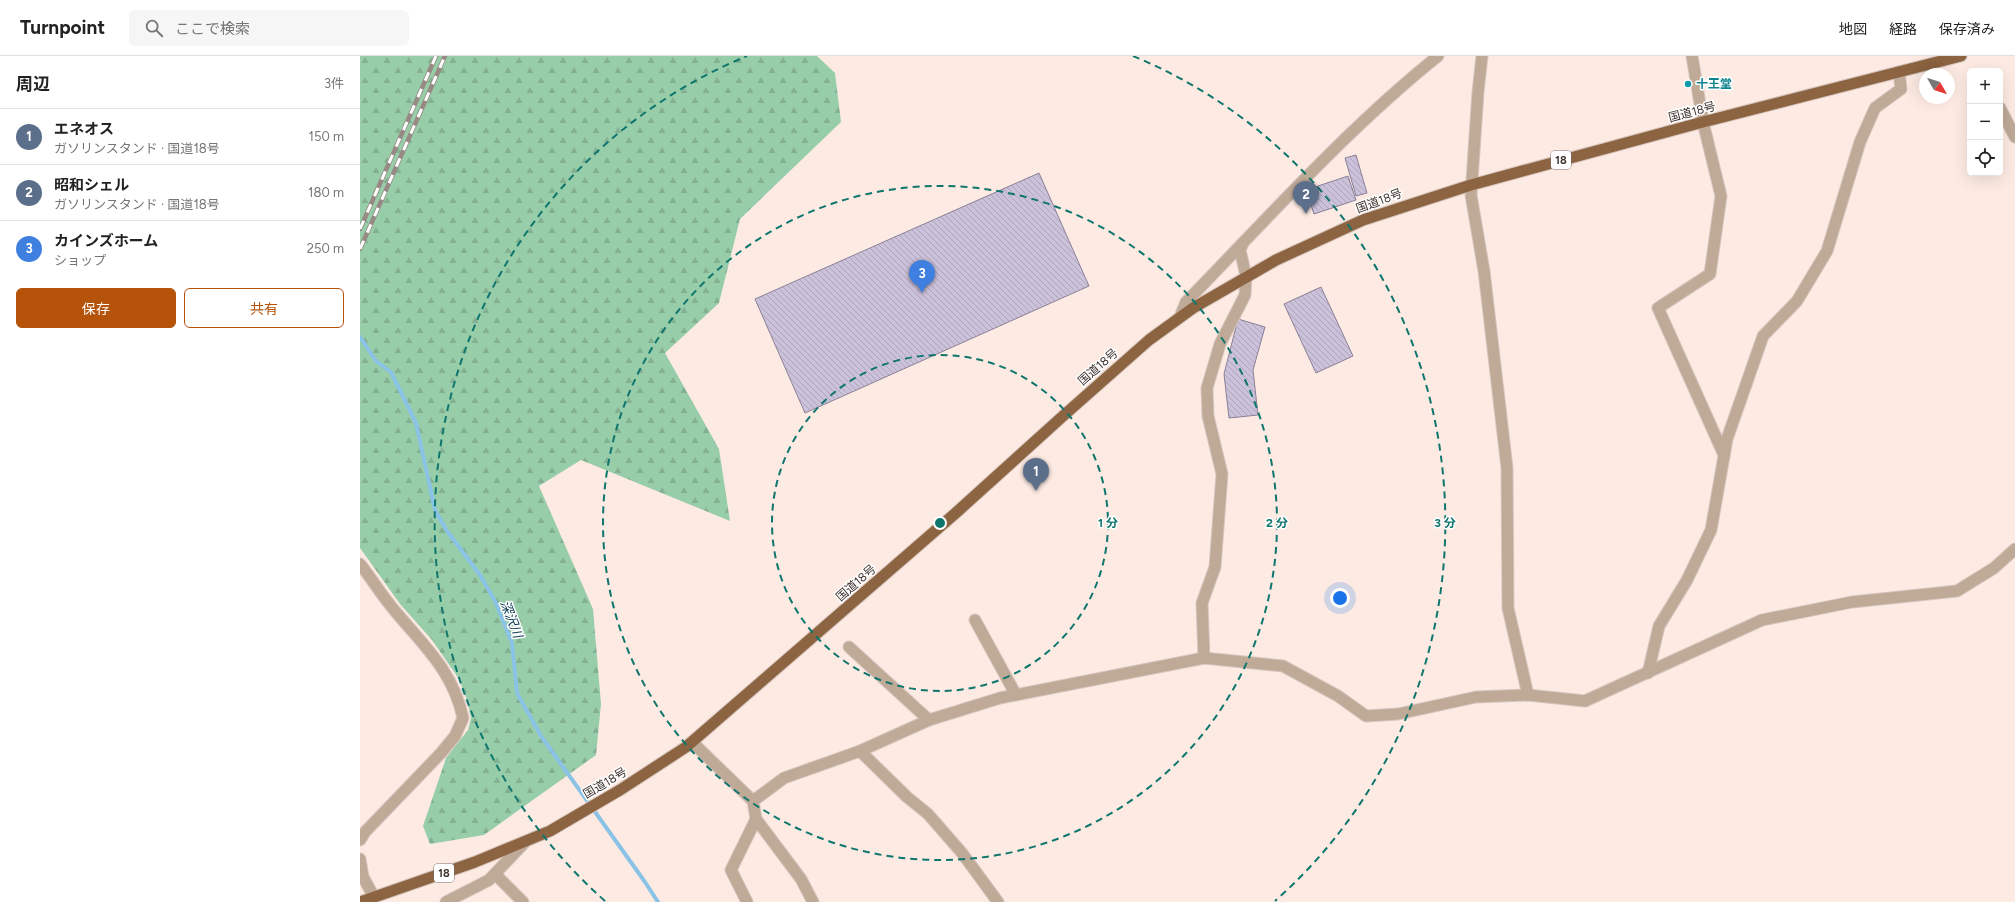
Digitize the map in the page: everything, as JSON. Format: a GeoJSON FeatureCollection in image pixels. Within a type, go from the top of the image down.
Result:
{"type":"FeatureCollection","features":[{"type":"Feature","properties":{"kind":"highway","name":"国道18号"},"geometry":{"type":"LineString","coordinates":[[360,902],[475,862],[550,831],[620,790],[689,744],[958,511],[1149,340],[1180,317],[1246,276],[1276,260],[1363,220],[1470,185],[1703,122],[1899,72],[1946,58],[1962,56]]}},
{"type":"Feature","properties":{"kind":"street"},"geometry":{"type":"LineString","coordinates":[[1180,317],[1186,302],[1345,138],[1404,83],[1438,56]]}},
{"type":"Feature","properties":{"kind":"street"},"geometry":{"type":"LineString","coordinates":[[1482,56],[1470,185],[1484,270],[1507,468],[1508,608],[1528,695]]}},
{"type":"Feature","properties":{"kind":"street"},"geometry":{"type":"LineString","coordinates":[[1692,56],[1703,122],[1721,196],[1710,274],[1658,308],[1724,455]]}},
{"type":"Feature","properties":{"kind":"street"},"geometry":{"type":"LineString","coordinates":[[1648,673],[1659,626],[1687,580],[1711,530],[1727,439],[1763,336],[1797,301],[1827,251],[1860,142],[1875,108],[1901,89],[1899,72]]}},
{"type":"Feature","properties":{"kind":"street"},"geometry":{"type":"LineString","coordinates":[[2003,114],[2015,137]]}},
{"type":"Feature","properties":{"kind":"street"},"geometry":{"type":"LineString","coordinates":[[1204,658],[1202,603],[1215,566],[1222,474],[1208,416],[1207,388],[1220,344],[1246,295],[1246,276],[1240,250],[1243,243]]}},
{"type":"Feature","properties":{"kind":"street"},"geometry":{"type":"LineString","coordinates":[[753,801],[784,778],[860,751],[929,720],[1000,698],[1204,658],[1283,666],[1338,696],[1366,716],[1398,714],[1476,697],[1528,695],[1585,701],[1762,620],[1852,602],[1957,591],[1994,568],[2015,549]]}},
{"type":"Feature","properties":{"kind":"street"},"geometry":{"type":"LineString","coordinates":[[360,564],[394,610],[424,644],[452,683],[463,718],[455,736],[441,753],[365,832],[360,840]]}},
{"type":"Feature","properties":{"kind":"street"},"geometry":{"type":"LineString","coordinates":[[975,620],[1016,695]]}},
{"type":"Feature","properties":{"kind":"street"},"geometry":{"type":"LineString","coordinates":[[849,647],[929,720]]}},
{"type":"Feature","properties":{"kind":"street"},"geometry":{"type":"LineString","coordinates":[[689,744],[753,801],[756,819],[802,879],[813,902]]}},
{"type":"Feature","properties":{"kind":"street"},"geometry":{"type":"LineString","coordinates":[[860,751],[906,797],[928,814],[962,852],[998,902]]}},
{"type":"Feature","properties":{"kind":"street"},"geometry":{"type":"LineString","coordinates":[[747,902],[731,870],[756,819]]}},
{"type":"Feature","properties":{"kind":"street"},"geometry":{"type":"LineString","coordinates":[[446,902],[489,880],[526,841]]}},
{"type":"Feature","properties":{"kind":"street"},"geometry":{"type":"LineString","coordinates":[[360,859],[363,877],[374,897]]}},
{"type":"Feature","properties":{"kind":"street"},"geometry":{"type":"LineString","coordinates":[[495,874],[523,902]]}},
{"type":"Feature","properties":{"kind":"green space"},"geometry":{"type":"Polygon","coordinates":[[[360,56],[817,56],[835,73],[841,122],[740,219],[719,303],[665,353],[719,449],[730,521],[581,460],[539,486],[593,609],[601,704],[596,755],[484,835],[430,844],[423,826],[446,758],[468,730],[471,718],[467,700],[459,679],[432,640],[400,604],[360,548],[360,56]]]}},
{"type":"Feature","properties":{"kind":"building"},"geometry":{"type":"Polygon","coordinates":[[[1356,155],[1367,193],[1356,196],[1345,158],[1356,155]]]}},
{"type":"Feature","properties":{"kind":"building"},"geometry":{"type":"Polygon","coordinates":[[[1039,173],[1089,286],[805,413],[755,299],[1039,173]]]}},
{"type":"Feature","properties":{"kind":"building"},"geometry":{"type":"Polygon","coordinates":[[[1348,176],[1356,200],[1314,214],[1306,190],[1348,176]]]}},
{"type":"Feature","properties":{"kind":"building"},"geometry":{"type":"Polygon","coordinates":[[[1321,287],[1353,356],[1316,373],[1284,304],[1321,287]]]}},
{"type":"Feature","properties":{"kind":"building"},"geometry":{"type":"Polygon","coordinates":[[[1238,319],[1265,327],[1253,370],[1258,415],[1229,418],[1224,374],[1238,319]]]}},
{"type":"Feature","properties":{"kind":"waterway","name":"深沢川"},"geometry":{"type":"LineString","coordinates":[[360,337],[376,361],[391,372],[416,423],[435,510],[447,531],[480,575],[495,601],[512,643],[517,693],[541,736],[658,902]]}},
{"type":"Feature","properties":{"kind":"railway"},"geometry":{"type":"LineString","coordinates":[[360,229],[436,56]]}},
{"type":"Feature","properties":{"kind":"railway"},"geometry":{"type":"LineString","coordinates":[[360,249],[445,56]]}},
{"type":"Feature","properties":{"kind":"place","name":"十王堂"},"geometry":{"type":"Point","coordinates":[1688,84]}},
{"type":"Feature","properties":{"kind":"place","name":"昭和シェル"},"geometry":{"type":"Point","coordinates":[1306,214]}},
{"type":"Feature","properties":{"kind":"place","name":"カインズホーム"},"geometry":{"type":"Point","coordinates":[922,293]}},
{"type":"Feature","properties":{"kind":"place","name":"エネオス"},"geometry":{"type":"Point","coordinates":[1036,491]}}]}
